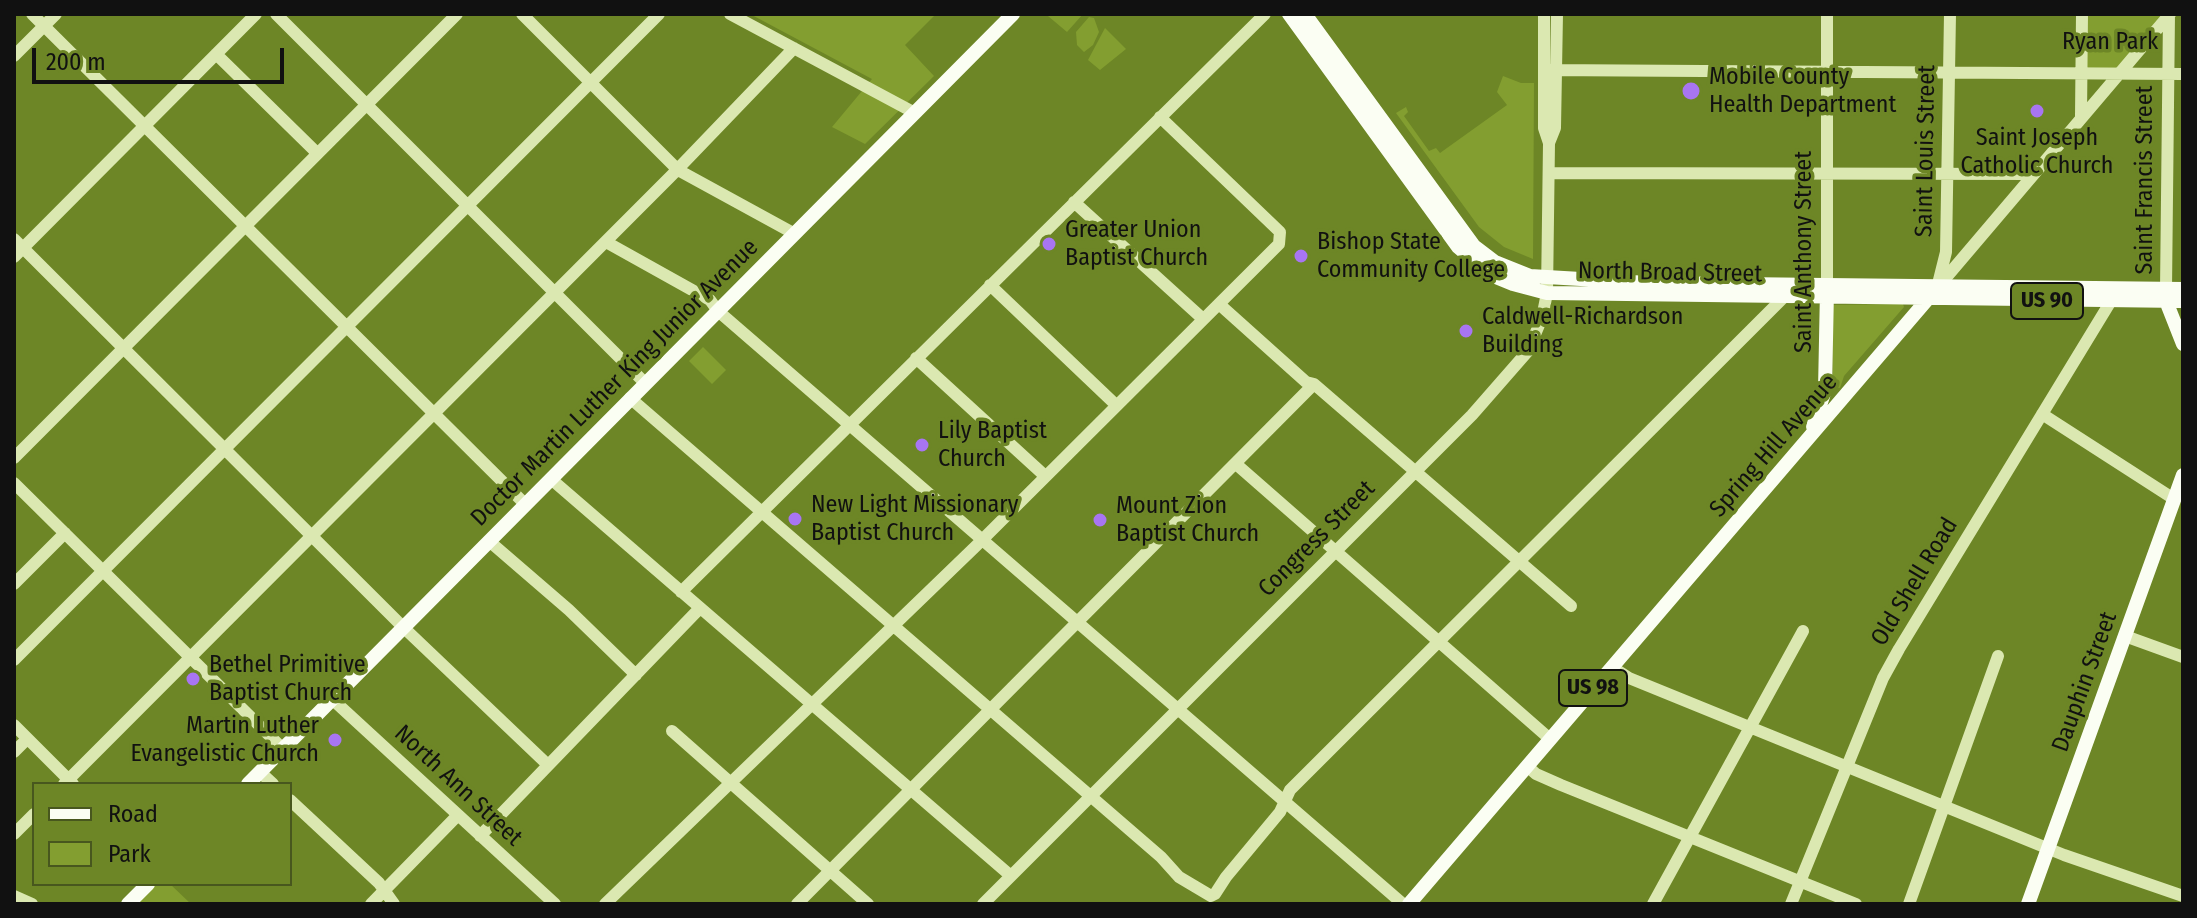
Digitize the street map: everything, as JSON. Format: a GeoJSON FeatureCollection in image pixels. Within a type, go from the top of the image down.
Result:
{"type":"FeatureCollection","features":[{"type":"Feature","properties":{"kind":"main road","name":"Doctor Martin Luther King Junior Avenue"},"geometry":{"type":"LineString","coordinates":[[250,782],[1013,14]]}},
{"type":"Feature","properties":{"kind":"main road","name":"North Broad Street"},"geometry":{"type":"LineString","coordinates":[[1289,14],[1458,247],[1491,275],[1547,286],[1784,297],[1827,291]]}},
{"type":"Feature","properties":{"kind":"main road","name":"North Broad Street"},"geometry":{"type":"LineString","coordinates":[[1305,14],[1474,246],[1495,262],[1547,286],[2166,295],[2183,301]]}},
{"type":"Feature","properties":{"kind":"main road","name":"North Broad Street"},"geometry":{"type":"LineString","coordinates":[[1933,293],[2111,301],[2166,295],[2183,289]]}},
{"type":"Feature","properties":{"kind":"main road","name":"Saint Anthony Street"},"geometry":{"type":"LineString","coordinates":[[1809,439],[1825,390],[1827,291]]}},
{"type":"Feature","properties":{"kind":"main road","name":"Spring Hill Avenue"},"geometry":{"type":"LineString","coordinates":[[1406,904],[1933,293]]}},
{"type":"Feature","properties":{"kind":"main road","name":"Saint Francis Street"},"geometry":{"type":"LineString","coordinates":[[2166,295],[2183,344]]}},
{"type":"Feature","properties":{"kind":"main road","name":"Dauphin Street"},"geometry":{"type":"LineString","coordinates":[[2028,904],[2183,475]]}},
{"type":"Feature","properties":{"kind":"main road"},"geometry":{"type":"LineString","coordinates":[[128,904],[146,886]]}},
{"type":"Feature","properties":{"kind":"street"},"geometry":{"type":"LineString","coordinates":[[32,14],[526,505]]}},
{"type":"Feature","properties":{"kind":"street"},"geometry":{"type":"LineString","coordinates":[[14,56],[56,14]]}},
{"type":"Feature","properties":{"kind":"street"},"geometry":{"type":"LineString","coordinates":[[256,14],[17,248],[548,765]]}},
{"type":"Feature","properties":{"kind":"street"},"geometry":{"type":"LineString","coordinates":[[276,14],[645,383]]}},
{"type":"Feature","properties":{"kind":"street"},"geometry":{"type":"LineString","coordinates":[[14,458],[457,14]]}},
{"type":"Feature","properties":{"kind":"street"},"geometry":{"type":"LineString","coordinates":[[522,14],[678,170],[795,234]]}},
{"type":"Feature","properties":{"kind":"street"},"geometry":{"type":"LineString","coordinates":[[14,660],[659,14]]}},
{"type":"Feature","properties":{"kind":"street"},"geometry":{"type":"LineString","coordinates":[[730,14],[915,113]]}},
{"type":"Feature","properties":{"kind":"street"},"geometry":{"type":"LineString","coordinates":[[681,592],[1265,14]]}},
{"type":"Feature","properties":{"kind":"street","name":"Congress Street"},"geometry":{"type":"LineString","coordinates":[[1544,14],[1550,70]]}},
{"type":"Feature","properties":{"kind":"street","name":"Congress Street"},"geometry":{"type":"LineString","coordinates":[[983,904],[1472,415],[1528,351],[1542,318],[1547,286],[1549,143],[1544,128],[1557,14]]}},
{"type":"Feature","properties":{"kind":"street","name":"Saint Anthony Street"},"geometry":{"type":"LineString","coordinates":[[1827,14],[1827,291]]}},
{"type":"Feature","properties":{"kind":"street","name":"Saint Louis Street"},"geometry":{"type":"LineString","coordinates":[[1933,293],[1946,252],[1950,14]]}},
{"type":"Feature","properties":{"kind":"street"},"geometry":{"type":"LineString","coordinates":[[2081,116],[2082,14]]}},
{"type":"Feature","properties":{"kind":"street","name":"Spring Hill Avenue"},"geometry":{"type":"LineString","coordinates":[[1933,293],[2169,14]]}},
{"type":"Feature","properties":{"kind":"street","name":"Saint Francis Street"},"geometry":{"type":"LineString","coordinates":[[2166,295],[2169,14]]}},
{"type":"Feature","properties":{"kind":"street"},"geometry":{"type":"LineString","coordinates":[[70,782],[678,170],[794,48]]}},
{"type":"Feature","properties":{"kind":"street"},"geometry":{"type":"LineString","coordinates":[[216,54],[317,153]]}},
{"type":"Feature","properties":{"kind":"street"},"geometry":{"type":"LineString","coordinates":[[1550,70],[2183,74]]}},
{"type":"Feature","properties":{"kind":"street"},"geometry":{"type":"LineString","coordinates":[[605,904],[982,539],[1279,244],[1280,232],[1160,117]]}},
{"type":"Feature","properties":{"kind":"street"},"geometry":{"type":"LineString","coordinates":[[1549,173],[2033,174]]}},
{"type":"Feature","properties":{"kind":"street"},"geometry":{"type":"LineString","coordinates":[[1074,202],[1203,319]]}},
{"type":"Feature","properties":{"kind":"street"},"geometry":{"type":"LineString","coordinates":[[606,242],[710,300],[718,311],[1406,904]]}},
{"type":"Feature","properties":{"kind":"street"},"geometry":{"type":"LineString","coordinates":[[990,285],[1116,405]]}},
{"type":"Feature","properties":{"kind":"street"},"geometry":{"type":"LineString","coordinates":[[630,398],[1161,857],[1179,877],[1211,896],[1280,812],[1290,790],[1784,297]]}},
{"type":"Feature","properties":{"kind":"street","name":"Old Shell Road"},"geometry":{"type":"LineString","coordinates":[[1791,904],[1883,678],[2111,301]]}},
{"type":"Feature","properties":{"kind":"street"},"geometry":{"type":"LineString","coordinates":[[1219,304],[1306,382],[1314,384],[1571,606]]}},
{"type":"Feature","properties":{"kind":"street"},"geometry":{"type":"LineString","coordinates":[[916,358],[1044,475]]}},
{"type":"Feature","properties":{"kind":"street"},"geometry":{"type":"LineString","coordinates":[[797,904],[1314,384]]}},
{"type":"Feature","properties":{"kind":"street"},"geometry":{"type":"LineString","coordinates":[[2042,414],[2174,499]]}},
{"type":"Feature","properties":{"kind":"street"},"geometry":{"type":"LineString","coordinates":[[1236,464],[1550,739]]}},
{"type":"Feature","properties":{"kind":"street"},"geometry":{"type":"LineString","coordinates":[[551,479],[1011,876]]}},
{"type":"Feature","properties":{"kind":"street"},"geometry":{"type":"LineString","coordinates":[[14,483],[283,749]]}},
{"type":"Feature","properties":{"kind":"street"},"geometry":{"type":"LineString","coordinates":[[14,584],[65,533]]}},
{"type":"Feature","properties":{"kind":"street"},"geometry":{"type":"LineString","coordinates":[[489,541],[569,610],[636,675]]}},
{"type":"Feature","properties":{"kind":"street"},"geometry":{"type":"LineString","coordinates":[[480,836],[700,608]]}},
{"type":"Feature","properties":{"kind":"street"},"geometry":{"type":"LineString","coordinates":[[1653,904],[1803,631]]}},
{"type":"Feature","properties":{"kind":"street"},"geometry":{"type":"LineString","coordinates":[[2125,636],[2183,657]]}},
{"type":"Feature","properties":{"kind":"street"},"geometry":{"type":"LineString","coordinates":[[1909,904],[1998,656]]}},
{"type":"Feature","properties":{"kind":"street"},"geometry":{"type":"LineString","coordinates":[[1612,667],[1621,674],[2048,848],[2183,896]]}},
{"type":"Feature","properties":{"kind":"street","name":"North Ann Street"},"geometry":{"type":"LineString","coordinates":[[332,699],[555,904]]}},
{"type":"Feature","properties":{"kind":"street"},"geometry":{"type":"LineString","coordinates":[[14,725],[68,782]]}},
{"type":"Feature","properties":{"kind":"street"},"geometry":{"type":"LineString","coordinates":[[672,731],[868,904]]}},
{"type":"Feature","properties":{"kind":"street"},"geometry":{"type":"LineString","coordinates":[[14,752],[27,739]]}},
{"type":"Feature","properties":{"kind":"street"},"geometry":{"type":"LineString","coordinates":[[1527,766],[1536,774],[1561,785],[1856,904]]}},
{"type":"Feature","properties":{"kind":"street"},"geometry":{"type":"LineString","coordinates":[[260,772],[271,782]]}},
{"type":"Feature","properties":{"kind":"street"},"geometry":{"type":"LineString","coordinates":[[292,802],[384,890],[394,904]]}},
{"type":"Feature","properties":{"kind":"street"},"geometry":{"type":"LineString","coordinates":[[371,904],[458,815]]}},
{"type":"Feature","properties":{"kind":"street"},"geometry":{"type":"LineString","coordinates":[[14,834],[32,816]]}},
{"type":"Feature","properties":{"kind":"street"},"geometry":{"type":"LineString","coordinates":[[14,896],[32,904]]}},
{"type":"Feature","properties":{"kind":"green space"},"geometry":{"type":"Polygon","coordinates":[[[750,14],[936,14],[905,45],[934,76],[865,144],[832,127],[872,79],[750,14]]]}},
{"type":"Feature","properties":{"kind":"green space"},"geometry":{"type":"Polygon","coordinates":[[[1083,14],[1067,32],[1048,16],[1083,14]]]}},
{"type":"Feature","properties":{"kind":"green space","name":"Ryan Park"},"geometry":{"type":"Polygon","coordinates":[[[2082,14],[2169,14],[2119,73],[2082,72],[2082,14]]]}},
{"type":"Feature","properties":{"kind":"green space"},"geometry":{"type":"Polygon","coordinates":[[[1089,17],[1094,18],[1099,32],[1093,45],[1084,52],[1077,45],[1076,32],[1089,17]]]}},
{"type":"Feature","properties":{"kind":"green space"},"geometry":{"type":"Polygon","coordinates":[[[1105,28],[1126,49],[1100,70],[1088,60],[1105,28]]]}},
{"type":"Feature","properties":{"kind":"green space"},"geometry":{"type":"Polygon","coordinates":[[[1503,76],[1521,83],[1534,83],[1533,259],[1504,247],[1479,227],[1396,113],[1406,107],[1408,112],[1404,116],[1429,151],[1436,148],[1440,153],[1507,105],[1497,92],[1503,76]]]}},
{"type":"Feature","properties":{"kind":"green space"},"geometry":{"type":"Polygon","coordinates":[[[1903,304],[1904,307],[1844,376],[1840,388],[1833,387],[1832,305],[1903,304]]]}},
{"type":"Feature","properties":{"kind":"green space"},"geometry":{"type":"Polygon","coordinates":[[[703,347],[726,370],[712,384],[689,361],[703,347]]]}},
{"type":"Feature","properties":{"kind":"green space"},"geometry":{"type":"Polygon","coordinates":[[[146,886],[172,886],[191,904],[128,904],[146,886]]]}},
{"type":"Feature","properties":{"kind":"place","name":"Mobile County Health Department"},"geometry":{"type":"Point","coordinates":[1691,91]}},
{"type":"Feature","properties":{"kind":"place","name":"Saint Joseph Catholic Church"},"geometry":{"type":"Point","coordinates":[2037,111]}},
{"type":"Feature","properties":{"kind":"place","name":"Greater Union Baptist Church"},"geometry":{"type":"Point","coordinates":[1049,244]}},
{"type":"Feature","properties":{"kind":"place","name":"Bishop State Community College"},"geometry":{"type":"Point","coordinates":[1301,256]}},
{"type":"Feature","properties":{"kind":"place","name":"Caldwell-Richardson Building"},"geometry":{"type":"Point","coordinates":[1466,331]}},
{"type":"Feature","properties":{"kind":"place","name":"Lily Baptist Church"},"geometry":{"type":"Point","coordinates":[922,445]}},
{"type":"Feature","properties":{"kind":"place","name":"New Light Missionary Baptist Church"},"geometry":{"type":"Point","coordinates":[795,519]}},
{"type":"Feature","properties":{"kind":"place","name":"Mount Zion Baptist Church"},"geometry":{"type":"Point","coordinates":[1100,520]}},
{"type":"Feature","properties":{"kind":"place","name":"Bethel Primitive Baptist Church"},"geometry":{"type":"Point","coordinates":[193,679]}},
{"type":"Feature","properties":{"kind":"place","name":"Martin Luther Evangelistic Church"},"geometry":{"type":"Point","coordinates":[335,740]}}]}
